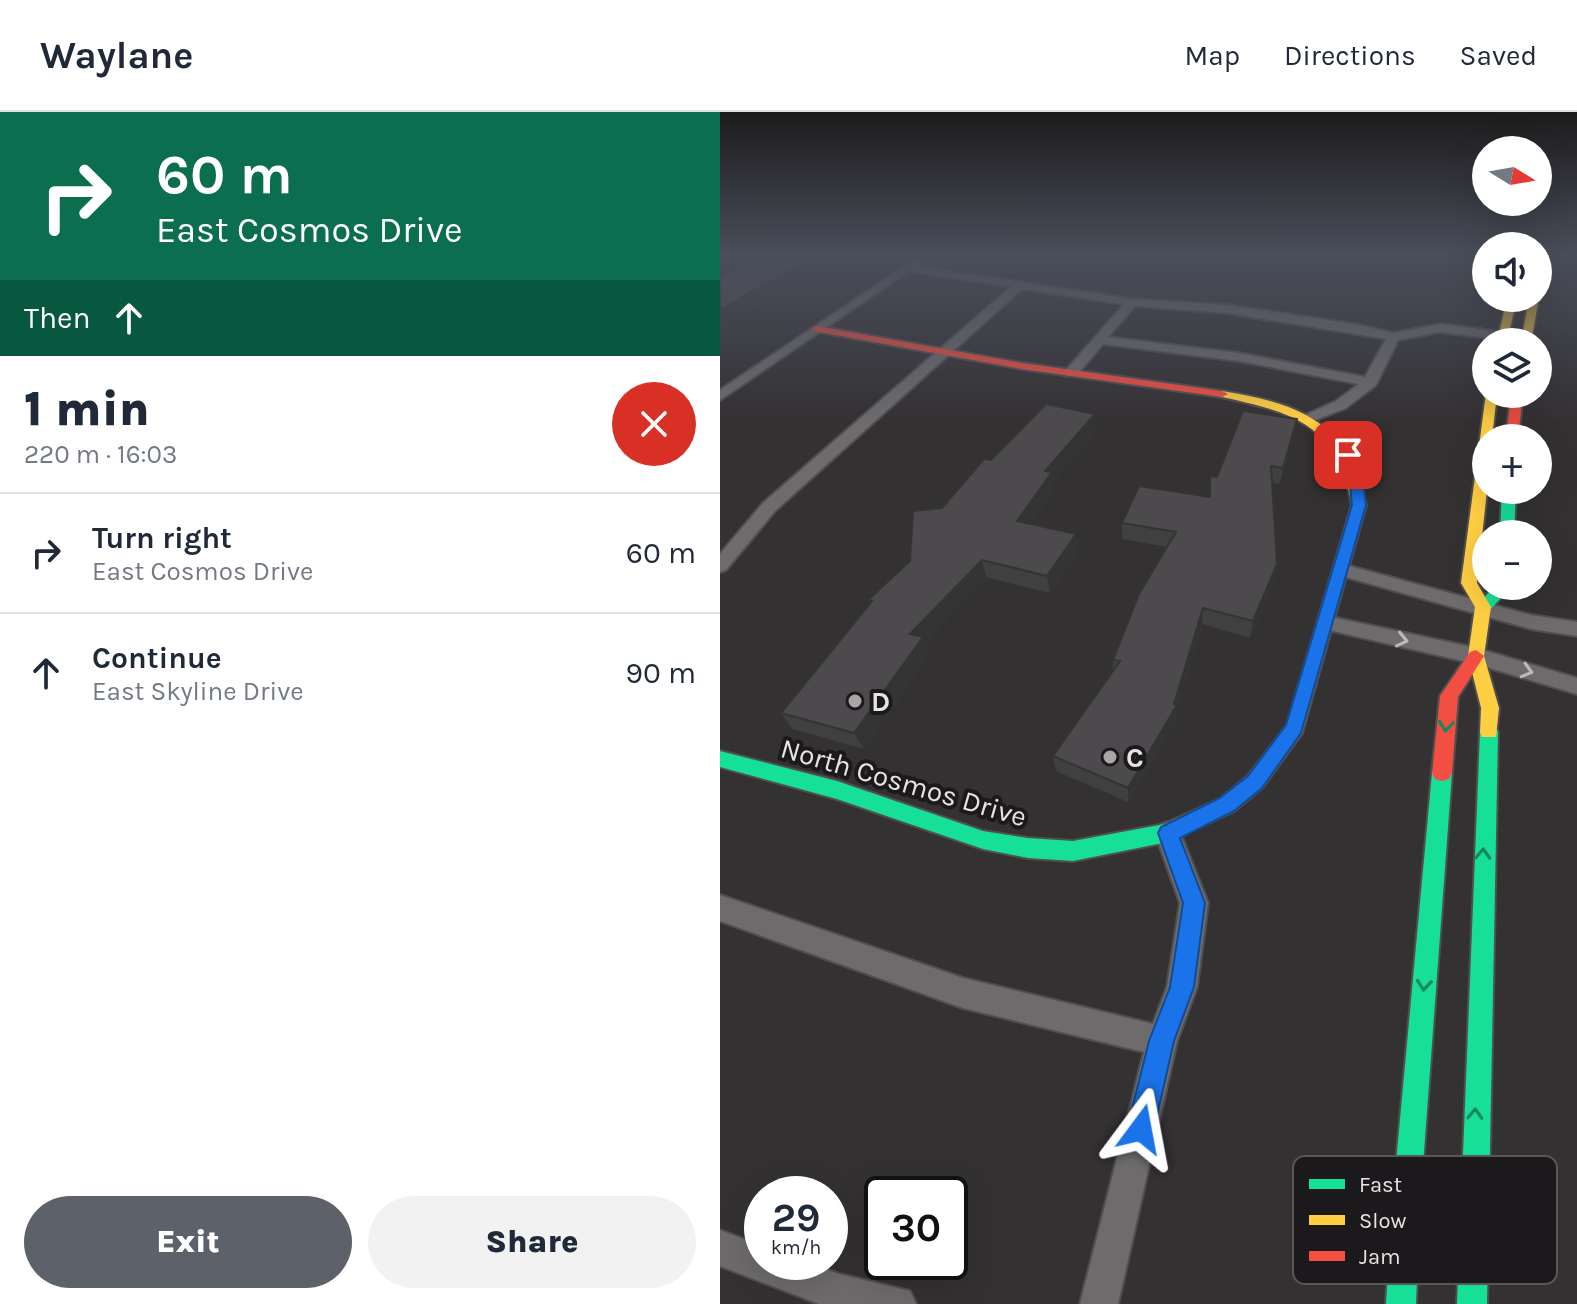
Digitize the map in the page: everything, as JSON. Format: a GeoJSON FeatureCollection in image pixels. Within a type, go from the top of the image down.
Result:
{"type":"FeatureCollection","features":[{"type":"Feature","properties":{"kind":"street"},"geometry":{"type":"LineString","coordinates":[[720,396],[843,312]]}},
{"type":"Feature","properties":{"kind":"street"},"geometry":{"type":"LineString","coordinates":[[720,566],[769,507],[990,312]]}},
{"type":"Feature","properties":{"kind":"street"},"geometry":{"type":"LineString","coordinates":[[1071,373],[1124,312]]}},
{"type":"Feature","properties":{"kind":"street"},"geometry":{"type":"LineString","coordinates":[[1245,312],[1355,328],[1393,337],[1440,328],[1472,334]]}},
{"type":"Feature","properties":{"kind":"street","name":"North Cosmos Drive"},"geometry":{"type":"LineString","coordinates":[[720,759],[837,790],[983,840],[1028,848],[1073,851],[1168,833],[1227,805],[1255,782],[1295,728],[1359,505],[1355,469],[1338,444],[1299,417],[1244,397],[1071,373],[817,329]]}},
{"type":"Feature","properties":{"kind":"street"},"geometry":{"type":"LineString","coordinates":[[1299,417],[1346,403],[1371,382],[1393,337]]}},
{"type":"Feature","properties":{"kind":"street"},"geometry":{"type":"LineString","coordinates":[[1101,340],[1239,357],[1371,382]]}},
{"type":"Feature","properties":{"kind":"street"},"geometry":{"type":"LineString","coordinates":[[1483,607],[1469,583],[1489,408]]}},
{"type":"Feature","properties":{"kind":"street"},"geometry":{"type":"LineString","coordinates":[[1342,570],[1531,622],[1577,629]]}},
{"type":"Feature","properties":{"kind":"street"},"geometry":{"type":"LineString","coordinates":[[1476,1156],[1490,708],[1476,656],[1483,607],[1490,600]]}},
{"type":"Feature","properties":{"kind":"street"},"geometry":{"type":"LineString","coordinates":[[1327,623],[1476,656],[1577,686]]}},
{"type":"Feature","properties":{"kind":"street"},"geometry":{"type":"LineString","coordinates":[[1410,1156],[1449,696],[1476,656]]}},
{"type":"Feature","properties":{"kind":"street"},"geometry":{"type":"LineString","coordinates":[[1099,1304],[1162,1041],[1182,987],[1194,903],[1168,833]]}},
{"type":"Feature","properties":{"kind":"street"},"geometry":{"type":"LineString","coordinates":[[720,908],[963,993],[1162,1041]]}},
{"type":"Feature","properties":{"kind":"street"},"geometry":{"type":"LineString","coordinates":[[720,1248],[839,1293],[897,1304]]}},
{"type":"Feature","properties":{"kind":"street"},"geometry":{"type":"LineString","coordinates":[[1401,1304],[1402,1284]]}},
{"type":"Feature","properties":{"kind":"street"},"geometry":{"type":"LineString","coordinates":[[1472,1304],[1473,1284]]}},
{"type":"Feature","properties":{"kind":"building"},"geometry":{"type":"Polygon","coordinates":[[[1046,404],[1095,414],[1045,471],[1052,472],[1017,521],[1076,534],[1047,576],[982,560],[910,634],[923,637],[854,733],[781,713],[872,601],[868,600],[910,561],[913,511],[942,508],[984,459],[991,460],[1046,404]]]}},
{"type":"Feature","properties":{"kind":"building"},"geometry":{"type":"Polygon","coordinates":[[[1243,411],[1297,419],[1283,468],[1271,466],[1277,564],[1253,621],[1203,608],[1174,704],[1177,705],[1128,788],[1053,756],[1120,661],[1113,660],[1139,594],[1176,532],[1122,523],[1139,486],[1210,497],[1210,476],[1217,477],[1243,411]]]}},
{"type":"Feature","properties":{"kind":"traffic: fast"},"geometry":{"type":"LineString","coordinates":[[1508,504],[1508,520]]}},
{"type":"Feature","properties":{"kind":"traffic: fast"},"geometry":{"type":"LineString","coordinates":[[1483,607],[1490,600]]}},
{"type":"Feature","properties":{"kind":"traffic: fast"},"geometry":{"type":"LineString","coordinates":[[1476,1156],[1489,732]]}},
{"type":"Feature","properties":{"kind":"traffic: fast"},"geometry":{"type":"LineString","coordinates":[[720,759],[837,790],[983,840],[1028,848],[1073,851],[1168,833],[1178,828]]}},
{"type":"Feature","properties":{"kind":"traffic: fast"},"geometry":{"type":"LineString","coordinates":[[1410,1156],[1442,773]]}},
{"type":"Feature","properties":{"kind":"traffic: fast"},"geometry":{"type":"LineString","coordinates":[[1401,1304],[1402,1284]]}},
{"type":"Feature","properties":{"kind":"traffic: fast"},"geometry":{"type":"LineString","coordinates":[[1472,1304],[1473,1284]]}},
{"type":"Feature","properties":{"kind":"traffic: slow"},"geometry":{"type":"LineString","coordinates":[[1505,328],[1509,312]]}},
{"type":"Feature","properties":{"kind":"traffic: slow"},"geometry":{"type":"LineString","coordinates":[[1529,328],[1531,312]]}},
{"type":"Feature","properties":{"kind":"traffic: slow"},"geometry":{"type":"LineString","coordinates":[[1178,828],[1227,805],[1255,782],[1295,728],[1359,505],[1353,478],[1343,456],[1330,438],[1313,424],[1272,405],[1222,394]]}},
{"type":"Feature","properties":{"kind":"traffic: slow"},"geometry":{"type":"LineString","coordinates":[[1489,408],[1469,583],[1483,607],[1476,656],[1490,708],[1489,732]]}},
{"type":"Feature","properties":{"kind":"traffic: jam"},"geometry":{"type":"LineString","coordinates":[[817,329],[1022,366],[1222,394]]}},
{"type":"Feature","properties":{"kind":"traffic: jam"},"geometry":{"type":"LineString","coordinates":[[1514,424],[1515,408]]}},
{"type":"Feature","properties":{"kind":"traffic: jam"},"geometry":{"type":"LineString","coordinates":[[1442,773],[1449,696],[1476,656]]}},
{"type":"Feature","properties":{"kind":"place","name":"D"},"geometry":{"type":"Point","coordinates":[855,701]}},
{"type":"Feature","properties":{"kind":"place","name":"C"},"geometry":{"type":"Point","coordinates":[1110,757]}},
{"type":"Feature","properties":{"kind":"route"},"geometry":{"type":"LineString","coordinates":[[1141,1129],[1162,1041],[1182,987],[1194,903],[1168,833],[1227,805],[1255,782],[1295,728],[1359,505],[1355,469],[1348,455]]}}]}
